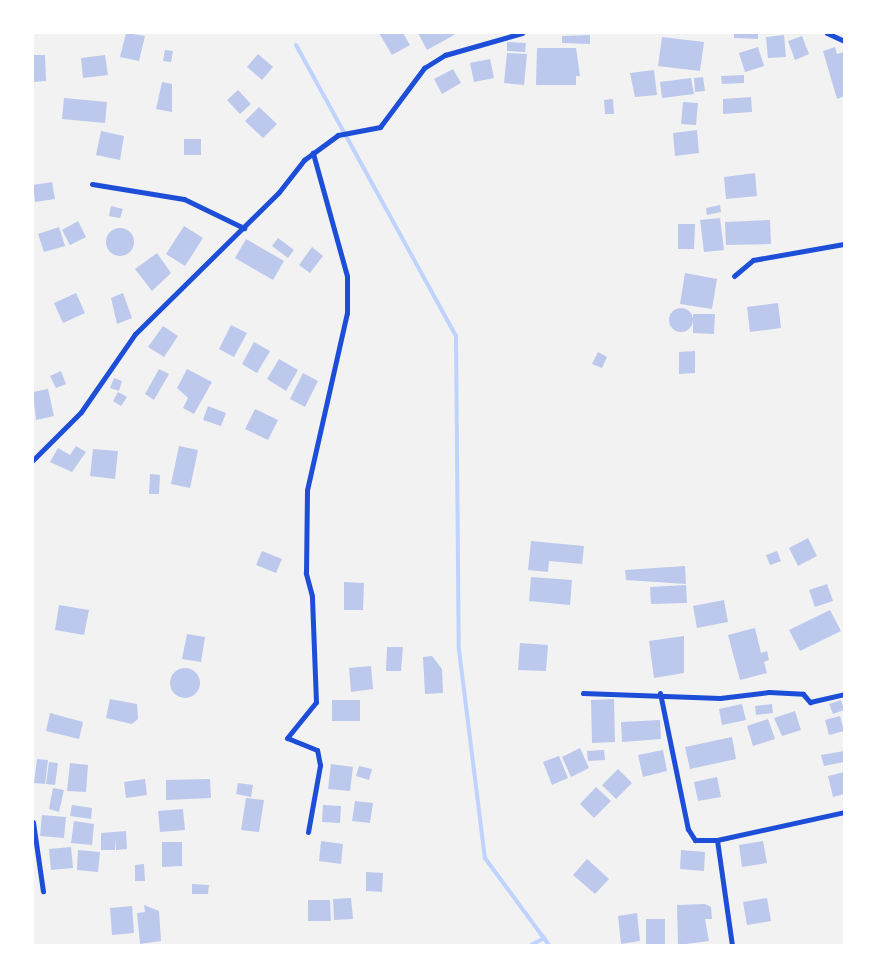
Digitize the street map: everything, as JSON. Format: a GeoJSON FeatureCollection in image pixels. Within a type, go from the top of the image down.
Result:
{"type":"FeatureCollection","features":[{"type":"Feature","properties":{"kind":"street"},"geometry":{"type":"LineString","coordinates":[[481,33],[484,41]]}},
{"type":"Feature","properties":{"kind":"street"},"geometry":{"type":"LineString","coordinates":[[33,460],[54,445],[81,412],[135,334],[244,228],[313,153],[338,135],[380,127],[424,68],[484,41],[522,33]]}},
{"type":"Feature","properties":{"kind":"street"},"geometry":{"type":"LineString","coordinates":[[826,33],[844,40]]}},
{"type":"Feature","properties":{"kind":"street"},"geometry":{"type":"LineString","coordinates":[[308,832],[320,765],[317,750],[288,738],[316,702],[312,596],[306,573],[307,490],[347,294],[336,231],[313,153]]}},
{"type":"Feature","properties":{"kind":"street"},"geometry":{"type":"LineString","coordinates":[[92,184],[184,199],[244,228]]}},
{"type":"Feature","properties":{"kind":"street"},"geometry":{"type":"LineString","coordinates":[[734,276],[753,260],[844,244]]}},
{"type":"Feature","properties":{"kind":"street"},"geometry":{"type":"LineString","coordinates":[[583,693],[660,693],[720,698],[803,694],[810,702],[844,694]]}},
{"type":"Feature","properties":{"kind":"street"},"geometry":{"type":"LineString","coordinates":[[660,693],[688,829],[695,840],[717,840],[844,812]]}},
{"type":"Feature","properties":{"kind":"street"},"geometry":{"type":"LineString","coordinates":[[33,822],[43,891]]}},
{"type":"Feature","properties":{"kind":"street"},"geometry":{"type":"LineString","coordinates":[[717,840],[732,945]]}},
{"type":"Feature","properties":{"kind":"building"},"geometry":{"type":"Polygon","coordinates":[[[126,33],[145,36],[139,61],[120,57],[126,33]]]}},
{"type":"Feature","properties":{"kind":"building"},"geometry":{"type":"Polygon","coordinates":[[[379,33],[403,33],[410,45],[392,55],[379,33]]]}},
{"type":"Feature","properties":{"kind":"building"},"geometry":{"type":"Polygon","coordinates":[[[418,33],[453,33],[454,35],[427,50],[418,33]]]}},
{"type":"Feature","properties":{"kind":"building"},"geometry":{"type":"Polygon","coordinates":[[[734,33],[758,33],[758,39],[734,38],[734,33]]]}},
{"type":"Feature","properties":{"kind":"building"},"geometry":{"type":"Polygon","coordinates":[[[590,35],[590,44],[562,43],[562,36],[590,35]]]}},
{"type":"Feature","properties":{"kind":"building"},"geometry":{"type":"Polygon","coordinates":[[[784,35],[786,57],[768,58],[766,37],[784,35]]]}},
{"type":"Feature","properties":{"kind":"building"},"geometry":{"type":"Polygon","coordinates":[[[802,36],[809,54],[795,60],[788,41],[802,36]]]}},
{"type":"Feature","properties":{"kind":"building"},"geometry":{"type":"Polygon","coordinates":[[[662,37],[704,42],[700,71],[658,66],[662,37]]]}},
{"type":"Feature","properties":{"kind":"building"},"geometry":{"type":"Polygon","coordinates":[[[507,42],[526,43],[525,52],[507,51],[507,42]]]}},
{"type":"Feature","properties":{"kind":"building"},"geometry":{"type":"Polygon","coordinates":[[[758,47],[764,66],[745,72],[739,53],[758,47]]]}},
{"type":"Feature","properties":{"kind":"building"},"geometry":{"type":"Polygon","coordinates":[[[835,47],[837,54],[844,52],[844,96],[837,99],[823,51],[835,47]]]}},
{"type":"Feature","properties":{"kind":"building"},"geometry":{"type":"Polygon","coordinates":[[[537,48],[576,48],[580,76],[576,76],[576,85],[536,85],[537,48]]]}},
{"type":"Feature","properties":{"kind":"building"},"geometry":{"type":"Polygon","coordinates":[[[165,50],[173,51],[171,62],[163,61],[165,50]]]}},
{"type":"Feature","properties":{"kind":"building"},"geometry":{"type":"Polygon","coordinates":[[[507,53],[527,54],[524,85],[504,83],[507,53]]]}},
{"type":"Feature","properties":{"kind":"building"},"geometry":{"type":"Polygon","coordinates":[[[258,54],[273,67],[262,80],[247,67],[258,54]]]}},
{"type":"Feature","properties":{"kind":"building"},"geometry":{"type":"Polygon","coordinates":[[[33,55],[45,55],[46,81],[33,82],[33,55]]]}},
{"type":"Feature","properties":{"kind":"building"},"geometry":{"type":"Polygon","coordinates":[[[105,55],[108,75],[83,78],[81,58],[105,55]]]}},
{"type":"Feature","properties":{"kind":"building"},"geometry":{"type":"Polygon","coordinates":[[[490,59],[494,78],[474,82],[470,63],[490,59]]]}},
{"type":"Feature","properties":{"kind":"building"},"geometry":{"type":"Polygon","coordinates":[[[453,69],[461,83],[442,94],[434,79],[453,69]]]}},
{"type":"Feature","properties":{"kind":"building"},"geometry":{"type":"Polygon","coordinates":[[[654,70],[657,95],[635,97],[630,73],[654,70]]]}},
{"type":"Feature","properties":{"kind":"building"},"geometry":{"type":"Polygon","coordinates":[[[744,75],[744,83],[722,84],[721,76],[744,75]]]}},
{"type":"Feature","properties":{"kind":"building"},"geometry":{"type":"Polygon","coordinates":[[[703,77],[705,91],[695,92],[694,78],[703,77]]]}},
{"type":"Feature","properties":{"kind":"building"},"geometry":{"type":"Polygon","coordinates":[[[691,78],[694,94],[662,98],[660,82],[691,78]]]}},
{"type":"Feature","properties":{"kind":"building"},"geometry":{"type":"Polygon","coordinates":[[[162,82],[172,84],[172,112],[156,109],[162,82]]]}},
{"type":"Feature","properties":{"kind":"building"},"geometry":{"type":"Polygon","coordinates":[[[238,90],[251,104],[240,114],[227,100],[238,90]]]}},
{"type":"Feature","properties":{"kind":"building"},"geometry":{"type":"Polygon","coordinates":[[[751,97],[752,112],[723,114],[723,99],[751,97]]]}},
{"type":"Feature","properties":{"kind":"building"},"geometry":{"type":"Polygon","coordinates":[[[64,98],[107,102],[105,123],[62,119],[64,98]]]}},
{"type":"Feature","properties":{"kind":"building"},"geometry":{"type":"Polygon","coordinates":[[[613,99],[614,114],[605,114],[604,100],[613,99]]]}},
{"type":"Feature","properties":{"kind":"building"},"geometry":{"type":"Polygon","coordinates":[[[683,102],[698,103],[696,125],[681,124],[683,102]]]}},
{"type":"Feature","properties":{"kind":"building"},"geometry":{"type":"Polygon","coordinates":[[[259,107],[277,124],[263,138],[245,121],[259,107]]]}},
{"type":"Feature","properties":{"kind":"building"},"geometry":{"type":"Polygon","coordinates":[[[697,130],[699,153],[675,156],[673,133],[697,130]]]}},
{"type":"Feature","properties":{"kind":"building"},"geometry":{"type":"Polygon","coordinates":[[[101,131],[124,136],[120,160],[96,155],[101,131]]]}},
{"type":"Feature","properties":{"kind":"building"},"geometry":{"type":"Polygon","coordinates":[[[184,139],[201,139],[201,155],[184,155],[184,139]]]}},
{"type":"Feature","properties":{"kind":"building"},"geometry":{"type":"Polygon","coordinates":[[[755,173],[757,196],[726,199],[724,177],[755,173]]]}},
{"type":"Feature","properties":{"kind":"building"},"geometry":{"type":"Polygon","coordinates":[[[52,182],[55,199],[35,202],[33,185],[52,182]]]}},
{"type":"Feature","properties":{"kind":"building"},"geometry":{"type":"Polygon","coordinates":[[[720,205],[721,212],[707,215],[706,208],[720,205]]]}},
{"type":"Feature","properties":{"kind":"building"},"geometry":{"type":"Polygon","coordinates":[[[111,206],[123,209],[120,218],[109,216],[111,206]]]}},
{"type":"Feature","properties":{"kind":"building"},"geometry":{"type":"Polygon","coordinates":[[[720,218],[724,250],[704,252],[700,220],[720,218]]]}},
{"type":"Feature","properties":{"kind":"building"},"geometry":{"type":"Polygon","coordinates":[[[770,220],[771,244],[726,245],[725,222],[770,220]]]}},
{"type":"Feature","properties":{"kind":"building"},"geometry":{"type":"Polygon","coordinates":[[[78,221],[86,237],[70,245],[62,230],[78,221]]]}},
{"type":"Feature","properties":{"kind":"building"},"geometry":{"type":"Polygon","coordinates":[[[678,224],[695,224],[694,249],[678,249],[678,224]]]}},
{"type":"Feature","properties":{"kind":"building"},"geometry":{"type":"Polygon","coordinates":[[[184,226],[203,238],[185,266],[166,254],[184,226]]]}},
{"type":"Feature","properties":{"kind":"building"},"geometry":{"type":"Polygon","coordinates":[[[59,227],[65,246],[44,252],[38,234],[59,227]]]}},
{"type":"Feature","properties":{"kind":"building"},"geometry":{"type":"Polygon","coordinates":[[[120,228],[130,232],[134,242],[130,252],[120,256],[110,252],[106,242],[110,232],[120,228]]]}},
{"type":"Feature","properties":{"kind":"building"},"geometry":{"type":"Polygon","coordinates":[[[278,238],[294,250],[288,258],[272,246],[278,238]]]}},
{"type":"Feature","properties":{"kind":"building"},"geometry":{"type":"Polygon","coordinates":[[[246,239],[284,261],[273,280],[235,258],[246,239]]]}},
{"type":"Feature","properties":{"kind":"building"},"geometry":{"type":"Polygon","coordinates":[[[312,247],[323,256],[310,273],[299,265],[312,247]]]}},
{"type":"Feature","properties":{"kind":"building"},"geometry":{"type":"Polygon","coordinates":[[[157,253],[171,273],[152,291],[135,269],[157,253]]]}},
{"type":"Feature","properties":{"kind":"building"},"geometry":{"type":"Polygon","coordinates":[[[685,273],[717,279],[712,309],[680,304],[685,273]]]}},
{"type":"Feature","properties":{"kind":"building"},"geometry":{"type":"Polygon","coordinates":[[[76,293],[85,313],[63,323],[54,303],[76,293]]]}},
{"type":"Feature","properties":{"kind":"building"},"geometry":{"type":"Polygon","coordinates":[[[123,293],[132,318],[117,324],[111,298],[123,293]]]}},
{"type":"Feature","properties":{"kind":"building"},"geometry":{"type":"Polygon","coordinates":[[[778,303],[781,328],[750,332],[747,307],[778,303]]]}},
{"type":"Feature","properties":{"kind":"building"},"geometry":{"type":"Polygon","coordinates":[[[681,308],[689,312],[693,320],[689,328],[681,332],[673,328],[669,320],[673,312],[681,308]]]}},
{"type":"Feature","properties":{"kind":"building"},"geometry":{"type":"Polygon","coordinates":[[[693,314],[715,314],[714,334],[693,333],[693,314]]]}},
{"type":"Feature","properties":{"kind":"building"},"geometry":{"type":"Polygon","coordinates":[[[231,325],[247,333],[234,357],[219,349],[231,325]]]}},
{"type":"Feature","properties":{"kind":"building"},"geometry":{"type":"Polygon","coordinates":[[[163,326],[178,336],[164,357],[148,347],[163,326]]]}},
{"type":"Feature","properties":{"kind":"building"},"geometry":{"type":"Polygon","coordinates":[[[254,342],[270,351],[257,373],[242,364],[254,342]]]}},
{"type":"Feature","properties":{"kind":"building"},"geometry":{"type":"Polygon","coordinates":[[[695,351],[695,373],[679,374],[679,352],[695,351]]]}},
{"type":"Feature","properties":{"kind":"building"},"geometry":{"type":"Polygon","coordinates":[[[598,352],[607,357],[602,368],[592,364],[598,352]]]}},
{"type":"Feature","properties":{"kind":"building"},"geometry":{"type":"Polygon","coordinates":[[[279,359],[298,370],[286,391],[267,379],[279,359]]]}},
{"type":"Feature","properties":{"kind":"building"},"geometry":{"type":"Polygon","coordinates":[[[159,369],[169,374],[154,400],[145,394],[159,369]]]}},
{"type":"Feature","properties":{"kind":"building"},"geometry":{"type":"Polygon","coordinates":[[[187,369],[212,382],[194,414],[183,408],[188,398],[177,388],[187,369]]]}},
{"type":"Feature","properties":{"kind":"building"},"geometry":{"type":"Polygon","coordinates":[[[61,371],[66,384],[56,388],[50,376],[61,371]]]}},
{"type":"Feature","properties":{"kind":"building"},"geometry":{"type":"Polygon","coordinates":[[[303,373],[318,381],[305,407],[290,399],[303,373]]]}},
{"type":"Feature","properties":{"kind":"building"},"geometry":{"type":"Polygon","coordinates":[[[114,378],[122,381],[119,391],[110,388],[114,378]]]}},
{"type":"Feature","properties":{"kind":"building"},"geometry":{"type":"Polygon","coordinates":[[[48,389],[54,416],[36,420],[33,392],[48,389]]]}},
{"type":"Feature","properties":{"kind":"building"},"geometry":{"type":"Polygon","coordinates":[[[118,392],[127,397],[121,406],[113,401],[118,392]]]}},
{"type":"Feature","properties":{"kind":"building"},"geometry":{"type":"Polygon","coordinates":[[[208,406],[226,413],[221,426],[203,420],[208,406]]]}},
{"type":"Feature","properties":{"kind":"building"},"geometry":{"type":"Polygon","coordinates":[[[255,409],[278,420],[268,440],[245,429],[255,409]]]}},
{"type":"Feature","properties":{"kind":"building"},"geometry":{"type":"Polygon","coordinates":[[[76,446],[86,452],[72,472],[50,462],[58,448],[70,455],[76,446]]]}},
{"type":"Feature","properties":{"kind":"building"},"geometry":{"type":"Polygon","coordinates":[[[179,446],[198,450],[190,488],[171,484],[179,446]]]}},
{"type":"Feature","properties":{"kind":"building"},"geometry":{"type":"Polygon","coordinates":[[[93,449],[118,451],[115,479],[90,476],[93,449]]]}},
{"type":"Feature","properties":{"kind":"building"},"geometry":{"type":"Polygon","coordinates":[[[150,474],[160,475],[159,494],[149,494],[150,474]]]}},
{"type":"Feature","properties":{"kind":"building"},"geometry":{"type":"Polygon","coordinates":[[[808,538],[817,556],[798,566],[789,548],[808,538]]]}},
{"type":"Feature","properties":{"kind":"building"},"geometry":{"type":"Polygon","coordinates":[[[531,541],[584,546],[582,564],[549,561],[548,572],[528,570],[531,541]]]}},
{"type":"Feature","properties":{"kind":"building"},"geometry":{"type":"Polygon","coordinates":[[[262,551],[282,559],[276,573],[256,565],[262,551]]]}},
{"type":"Feature","properties":{"kind":"building"},"geometry":{"type":"Polygon","coordinates":[[[777,551],[781,561],[770,565],[766,555],[777,551]]]}},
{"type":"Feature","properties":{"kind":"building"},"geometry":{"type":"Polygon","coordinates":[[[685,566],[686,584],[626,580],[625,570],[685,566]]]}},
{"type":"Feature","properties":{"kind":"building"},"geometry":{"type":"Polygon","coordinates":[[[531,577],[572,580],[570,605],[529,601],[531,577]]]}},
{"type":"Feature","properties":{"kind":"building"},"geometry":{"type":"Polygon","coordinates":[[[344,582],[364,583],[363,610],[344,610],[344,582]]]}},
{"type":"Feature","properties":{"kind":"building"},"geometry":{"type":"Polygon","coordinates":[[[827,584],[833,601],[815,607],[809,590],[827,584]]]}},
{"type":"Feature","properties":{"kind":"building"},"geometry":{"type":"Polygon","coordinates":[[[686,585],[687,603],[651,604],[650,587],[686,585]]]}},
{"type":"Feature","properties":{"kind":"building"},"geometry":{"type":"Polygon","coordinates":[[[724,600],[728,622],[697,628],[693,606],[724,600]]]}},
{"type":"Feature","properties":{"kind":"building"},"geometry":{"type":"Polygon","coordinates":[[[59,605],[89,610],[84,635],[55,630],[59,605]]]}},
{"type":"Feature","properties":{"kind":"building"},"geometry":{"type":"Polygon","coordinates":[[[830,610],[841,631],[800,651],[789,630],[830,610]]]}},
{"type":"Feature","properties":{"kind":"building"},"geometry":{"type":"Polygon","coordinates":[[[755,628],[761,653],[767,651],[769,660],[764,662],[767,673],[740,680],[728,635],[755,628]]]}},
{"type":"Feature","properties":{"kind":"building"},"geometry":{"type":"Polygon","coordinates":[[[187,634],[205,637],[201,662],[182,659],[187,634]]]}},
{"type":"Feature","properties":{"kind":"building"},"geometry":{"type":"Polygon","coordinates":[[[684,636],[684,673],[654,678],[649,641],[684,636]]]}},
{"type":"Feature","properties":{"kind":"building"},"geometry":{"type":"Polygon","coordinates":[[[520,643],[548,645],[546,671],[518,670],[520,643]]]}},
{"type":"Feature","properties":{"kind":"building"},"geometry":{"type":"Polygon","coordinates":[[[387,647],[403,647],[401,671],[386,671],[387,647]]]}},
{"type":"Feature","properties":{"kind":"building"},"geometry":{"type":"Polygon","coordinates":[[[432,656],[442,669],[443,693],[425,694],[423,657],[432,656]]]}},
{"type":"Feature","properties":{"kind":"building"},"geometry":{"type":"Polygon","coordinates":[[[371,666],[373,689],[351,692],[349,668],[371,666]]]}},
{"type":"Feature","properties":{"kind":"building"},"geometry":{"type":"Polygon","coordinates":[[[185,668],[196,672],[200,683],[196,694],[185,698],[174,694],[170,683],[174,672],[185,668]]]}},
{"type":"Feature","properties":{"kind":"building"},"geometry":{"type":"Polygon","coordinates":[[[110,699],[137,704],[138,719],[132,724],[106,718],[110,699]]]}},
{"type":"Feature","properties":{"kind":"building"},"geometry":{"type":"Polygon","coordinates":[[[614,699],[615,742],[592,743],[591,700],[614,699]]]}},
{"type":"Feature","properties":{"kind":"building"},"geometry":{"type":"Polygon","coordinates":[[[332,700],[360,700],[360,721],[332,721],[332,700]]]}},
{"type":"Feature","properties":{"kind":"building"},"geometry":{"type":"Polygon","coordinates":[[[841,700],[844,710],[833,714],[829,704],[841,700]]]}},
{"type":"Feature","properties":{"kind":"building"},"geometry":{"type":"Polygon","coordinates":[[[742,704],[746,720],[722,725],[719,709],[742,704]]]}},
{"type":"Feature","properties":{"kind":"building"},"geometry":{"type":"Polygon","coordinates":[[[772,704],[773,713],[756,715],[755,706],[772,704]]]}},
{"type":"Feature","properties":{"kind":"building"},"geometry":{"type":"Polygon","coordinates":[[[795,711],[801,730],[782,736],[774,718],[795,711]]]}},
{"type":"Feature","properties":{"kind":"building"},"geometry":{"type":"Polygon","coordinates":[[[50,713],[83,722],[79,739],[46,731],[50,713]]]}},
{"type":"Feature","properties":{"kind":"building"},"geometry":{"type":"Polygon","coordinates":[[[840,716],[844,731],[829,735],[825,720],[840,716]]]}},
{"type":"Feature","properties":{"kind":"building"},"geometry":{"type":"Polygon","coordinates":[[[768,719],[775,739],[753,746],[747,726],[768,719]]]}},
{"type":"Feature","properties":{"kind":"building"},"geometry":{"type":"Polygon","coordinates":[[[660,720],[661,739],[622,742],[621,722],[660,720]]]}},
{"type":"Feature","properties":{"kind":"building"},"geometry":{"type":"Polygon","coordinates":[[[732,737],[736,759],[690,769],[685,747],[732,737]]]}},
{"type":"Feature","properties":{"kind":"building"},"geometry":{"type":"Polygon","coordinates":[[[580,748],[589,768],[571,777],[562,757],[580,748]]]}},
{"type":"Feature","properties":{"kind":"building"},"geometry":{"type":"Polygon","coordinates":[[[604,750],[605,760],[588,761],[587,751],[604,750]]]}},
{"type":"Feature","properties":{"kind":"building"},"geometry":{"type":"Polygon","coordinates":[[[663,750],[667,771],[643,777],[638,755],[663,750]]]}},
{"type":"Feature","properties":{"kind":"building"},"geometry":{"type":"Polygon","coordinates":[[[844,751],[844,762],[824,766],[821,755],[844,751]]]}},
{"type":"Feature","properties":{"kind":"building"},"geometry":{"type":"Polygon","coordinates":[[[559,756],[568,778],[552,785],[543,762],[559,756]]]}},
{"type":"Feature","properties":{"kind":"building"},"geometry":{"type":"Polygon","coordinates":[[[37,759],[48,760],[45,784],[34,783],[37,759]]]}},
{"type":"Feature","properties":{"kind":"building"},"geometry":{"type":"Polygon","coordinates":[[[49,762],[58,763],[55,785],[46,784],[49,762]]]}},
{"type":"Feature","properties":{"kind":"building"},"geometry":{"type":"Polygon","coordinates":[[[70,763],[88,765],[86,792],[67,791],[70,763]]]}},
{"type":"Feature","properties":{"kind":"building"},"geometry":{"type":"Polygon","coordinates":[[[331,764],[353,767],[350,791],[328,789],[331,764]]]}},
{"type":"Feature","properties":{"kind":"building"},"geometry":{"type":"Polygon","coordinates":[[[359,766],[372,769],[369,780],[356,776],[359,766]]]}},
{"type":"Feature","properties":{"kind":"building"},"geometry":{"type":"Polygon","coordinates":[[[618,769],[632,783],[616,799],[602,785],[618,769]]]}},
{"type":"Feature","properties":{"kind":"building"},"geometry":{"type":"Polygon","coordinates":[[[844,772],[844,794],[833,797],[828,776],[844,772]]]}},
{"type":"Feature","properties":{"kind":"building"},"geometry":{"type":"Polygon","coordinates":[[[717,777],[721,797],[698,801],[694,782],[717,777]]]}},
{"type":"Feature","properties":{"kind":"building"},"geometry":{"type":"Polygon","coordinates":[[[145,779],[147,795],[126,798],[124,782],[145,779]]]}},
{"type":"Feature","properties":{"kind":"building"},"geometry":{"type":"Polygon","coordinates":[[[210,779],[211,798],[166,800],[166,780],[210,779]]]}},
{"type":"Feature","properties":{"kind":"building"},"geometry":{"type":"Polygon","coordinates":[[[238,783],[253,785],[251,797],[236,794],[238,783]]]}},
{"type":"Feature","properties":{"kind":"building"},"geometry":{"type":"Polygon","coordinates":[[[596,787],[611,801],[594,818],[580,804],[596,787]]]}},
{"type":"Feature","properties":{"kind":"building"},"geometry":{"type":"Polygon","coordinates":[[[53,788],[64,790],[59,812],[49,809],[53,788]]]}},
{"type":"Feature","properties":{"kind":"building"},"geometry":{"type":"Polygon","coordinates":[[[246,798],[264,800],[259,832],[241,830],[246,798]]]}},
{"type":"Feature","properties":{"kind":"building"},"geometry":{"type":"Polygon","coordinates":[[[355,801],[373,803],[370,823],[352,821],[355,801]]]}},
{"type":"Feature","properties":{"kind":"building"},"geometry":{"type":"Polygon","coordinates":[[[72,805],[92,808],[91,819],[70,816],[72,805]]]}},
{"type":"Feature","properties":{"kind":"building"},"geometry":{"type":"Polygon","coordinates":[[[323,805],[341,806],[340,823],[322,822],[323,805]]]}},
{"type":"Feature","properties":{"kind":"building"},"geometry":{"type":"Polygon","coordinates":[[[183,809],[185,830],[160,832],[158,811],[183,809]]]}},
{"type":"Feature","properties":{"kind":"building"},"geometry":{"type":"Polygon","coordinates":[[[42,815],[66,817],[64,838],[40,836],[42,815]]]}},
{"type":"Feature","properties":{"kind":"building"},"geometry":{"type":"Polygon","coordinates":[[[74,821],[94,824],[92,845],[71,843],[74,821]]]}},
{"type":"Feature","properties":{"kind":"building"},"geometry":{"type":"Polygon","coordinates":[[[126,831],[127,849],[116,850],[115,838],[115,850],[101,850],[101,833],[126,831]]]}},
{"type":"Feature","properties":{"kind":"building"},"geometry":{"type":"Polygon","coordinates":[[[321,841],[343,844],[341,864],[319,861],[321,841]]]}},
{"type":"Feature","properties":{"kind":"building"},"geometry":{"type":"Polygon","coordinates":[[[763,841],[767,863],[742,867],[739,845],[763,841]]]}},
{"type":"Feature","properties":{"kind":"building"},"geometry":{"type":"Polygon","coordinates":[[[162,842],[182,842],[182,866],[162,867],[162,842]]]}},
{"type":"Feature","properties":{"kind":"building"},"geometry":{"type":"Polygon","coordinates":[[[71,847],[73,868],[51,870],[49,849],[71,847]]]}},
{"type":"Feature","properties":{"kind":"building"},"geometry":{"type":"Polygon","coordinates":[[[78,850],[100,852],[98,872],[77,870],[78,850]]]}},
{"type":"Feature","properties":{"kind":"building"},"geometry":{"type":"Polygon","coordinates":[[[681,850],[705,852],[704,871],[680,869],[681,850]]]}},
{"type":"Feature","properties":{"kind":"building"},"geometry":{"type":"Polygon","coordinates":[[[587,859],[609,879],[595,894],[573,875],[587,859]]]}},
{"type":"Feature","properties":{"kind":"building"},"geometry":{"type":"Polygon","coordinates":[[[144,864],[145,881],[135,881],[135,865],[144,864]]]}},
{"type":"Feature","properties":{"kind":"building"},"geometry":{"type":"Polygon","coordinates":[[[366,872],[383,873],[382,892],[366,891],[366,872]]]}},
{"type":"Feature","properties":{"kind":"building"},"geometry":{"type":"Polygon","coordinates":[[[192,884],[209,885],[208,894],[192,894],[192,884]]]}},
{"type":"Feature","properties":{"kind":"building"},"geometry":{"type":"Polygon","coordinates":[[[351,898],[353,919],[334,920],[333,899],[351,898]]]}},
{"type":"Feature","properties":{"kind":"building"},"geometry":{"type":"Polygon","coordinates":[[[767,898],[771,921],[747,925],[743,902],[767,898]]]}},
{"type":"Feature","properties":{"kind":"building"},"geometry":{"type":"Polygon","coordinates":[[[308,900],[330,900],[331,921],[308,921],[308,900]]]}},
{"type":"Feature","properties":{"kind":"building"},"geometry":{"type":"Polygon","coordinates":[[[705,904],[711,907],[712,919],[705,919],[709,941],[678,945],[677,905],[705,904]]]}},
{"type":"Feature","properties":{"kind":"building"},"geometry":{"type":"Polygon","coordinates":[[[144,905],[159,911],[161,941],[140,944],[137,913],[145,912],[144,905]]]}},
{"type":"Feature","properties":{"kind":"building"},"geometry":{"type":"Polygon","coordinates":[[[132,906],[134,933],[112,935],[110,908],[132,906]]]}},
{"type":"Feature","properties":{"kind":"building"},"geometry":{"type":"Polygon","coordinates":[[[637,913],[640,941],[621,944],[618,916],[637,913]]]}},
{"type":"Feature","properties":{"kind":"building"},"geometry":{"type":"Polygon","coordinates":[[[646,919],[665,919],[665,945],[646,945],[646,919]]]}},
{"type":"Feature","properties":{"kind":"waterway"},"geometry":{"type":"LineString","coordinates":[[296,45],[456,336],[459,650],[485,858],[549,945]]}},
{"type":"Feature","properties":{"kind":"waterway"},"geometry":{"type":"LineString","coordinates":[[531,945],[544,938]]}}]}
